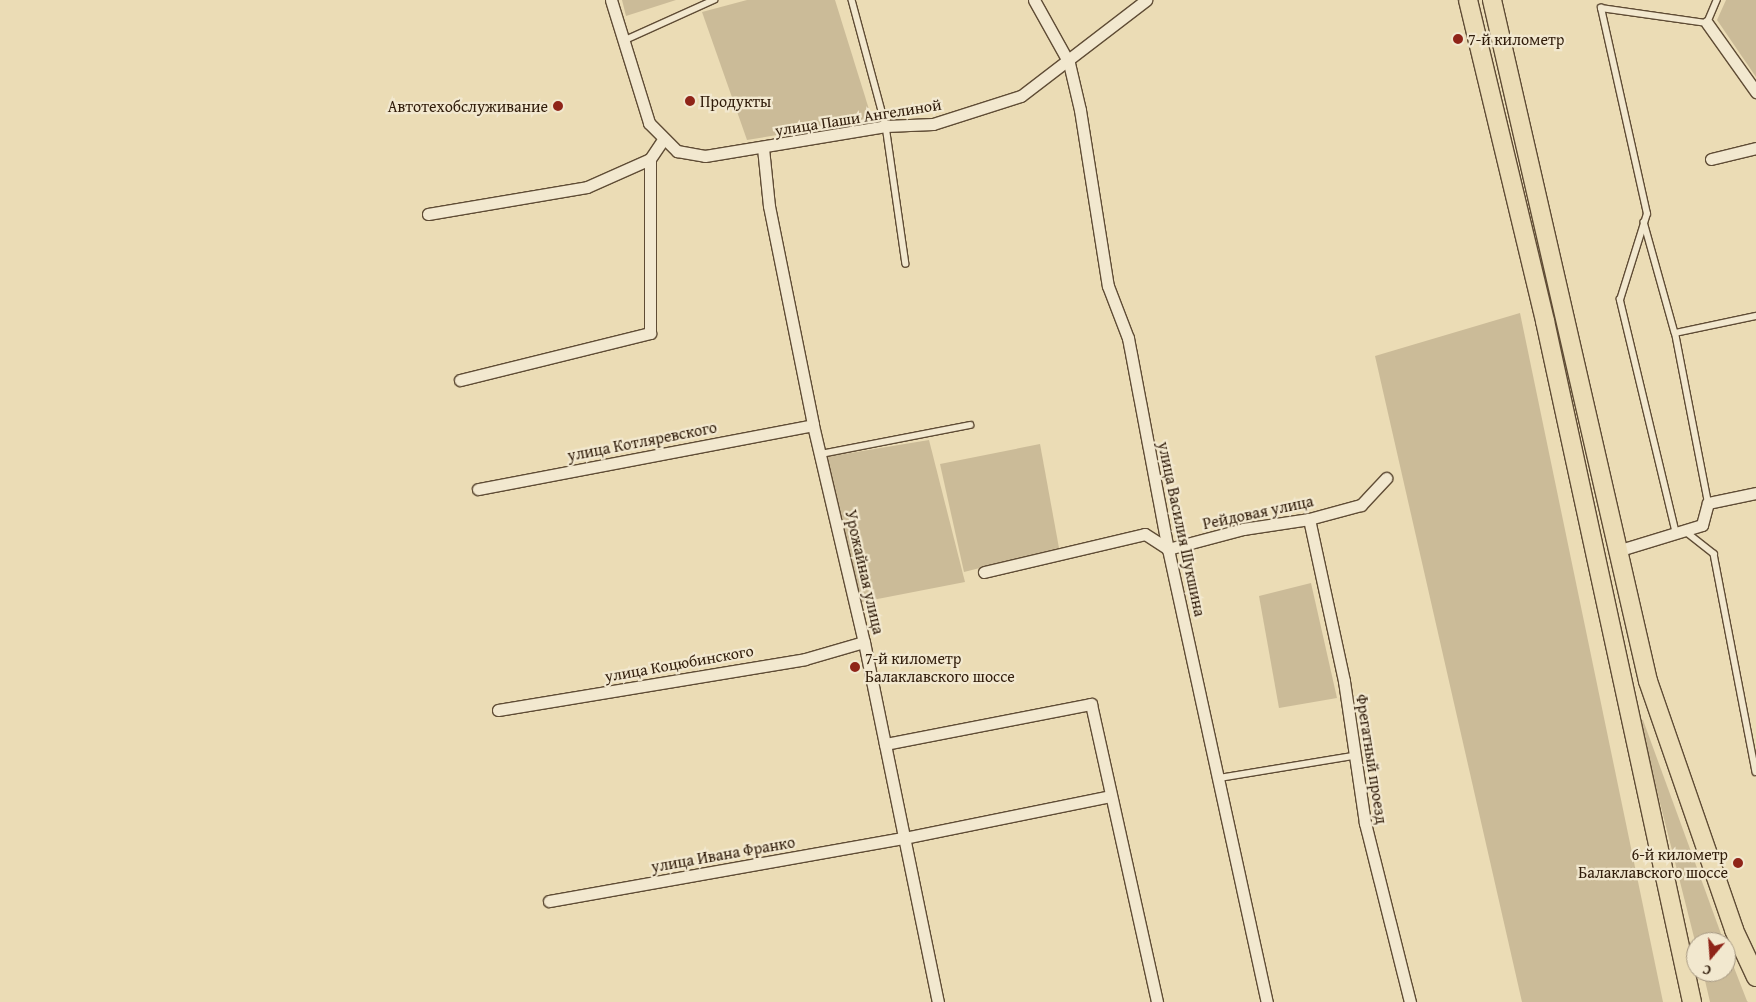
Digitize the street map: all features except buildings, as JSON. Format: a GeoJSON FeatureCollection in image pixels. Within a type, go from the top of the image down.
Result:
{"type":"FeatureCollection","features":[{"type":"Feature","properties":{"kind":"main road"},"geometry":{"type":"LineString","coordinates":[[1468,0],[1545,321],[1593,559],[1684,958],[1692,1002]]}},
{"type":"Feature","properties":{"kind":"main road"},"geometry":{"type":"LineString","coordinates":[[1492,0],[1648,681],[1734,930],[1756,977]]}},
{"type":"Feature","properties":{"kind":"main road"},"geometry":{"type":"LineString","coordinates":[[1684,958],[1698,1002]]}},
{"type":"Feature","properties":{"kind":"street"},"geometry":{"type":"LineString","coordinates":[[460,380],[650,333],[650,160],[663,140],[649,123],[611,0]]}},
{"type":"Feature","properties":{"kind":"street","name":"улица Василия Шукшина"},"geometry":{"type":"LineString","coordinates":[[1034,0],[1069,63],[1090,154],[1094,218],[1108,286],[1128,338],[1168,549],[1267,1002]]}},
{"type":"Feature","properties":{"kind":"street","name":"улица Паши Ангелиной"},"geometry":{"type":"LineString","coordinates":[[663,140],[677,151],[705,156],[763,148],[886,126],[934,124],[1021,96],[1069,63],[1146,0]]}},
{"type":"Feature","properties":{"kind":"street"},"geometry":{"type":"LineString","coordinates":[[1707,23],[1756,92]]}},
{"type":"Feature","properties":{"kind":"street","name":"Урожайная улица"},"geometry":{"type":"LineString","coordinates":[[763,148],[769,206],[812,425],[864,642],[938,1002]]}},
{"type":"Feature","properties":{"kind":"street"},"geometry":{"type":"LineString","coordinates":[[1711,159],[1756,148]]}},
{"type":"Feature","properties":{"kind":"street"},"geometry":{"type":"LineString","coordinates":[[428,214],[587,187],[650,160]]}},
{"type":"Feature","properties":{"kind":"street","name":"улица Котляревского"},"geometry":{"type":"LineString","coordinates":[[478,489],[812,425]]}},
{"type":"Feature","properties":{"kind":"street","name":"Рейдовая улица"},"geometry":{"type":"LineString","coordinates":[[1168,549],[1243,529],[1309,519],[1361,505],[1386,478]]}},
{"type":"Feature","properties":{"kind":"street"},"geometry":{"type":"LineString","coordinates":[[1617,552],[1702,525],[1708,503],[1756,493]]}},
{"type":"Feature","properties":{"kind":"street","name":"Фрегатный проезд"},"geometry":{"type":"LineString","coordinates":[[1309,519],[1344,681],[1365,823],[1410,1002]]}},
{"type":"Feature","properties":{"kind":"street"},"geometry":{"type":"LineString","coordinates":[[984,572],[1145,534],[1168,549]]}},
{"type":"Feature","properties":{"kind":"street","name":"улица Коцюбинского"},"geometry":{"type":"LineString","coordinates":[[498,710],[805,659],[864,642]]}},
{"type":"Feature","properties":{"kind":"street"},"geometry":{"type":"LineString","coordinates":[[885,744],[1091,704],[1157,1002]]}},
{"type":"Feature","properties":{"kind":"street","name":"улица Ивана Франко"},"geometry":{"type":"LineString","coordinates":[[549,902],[904,838],[1111,796]]}},
{"type":"Feature","properties":{"kind":"lane"},"geometry":{"type":"LineString","coordinates":[[623,41],[714,0]]}},
{"type":"Feature","properties":{"kind":"lane"},"geometry":{"type":"LineString","coordinates":[[852,0],[886,126],[906,264]]}},
{"type":"Feature","properties":{"kind":"lane"},"geometry":{"type":"LineString","coordinates":[[1717,0],[1707,23],[1601,8],[1647,214],[1620,300],[1680,532],[1714,554],[1756,772]]}},
{"type":"Feature","properties":{"kind":"lane"},"geometry":{"type":"LineString","coordinates":[[1644,222],[1675,333],[1708,503]]}},
{"type":"Feature","properties":{"kind":"lane"},"geometry":{"type":"LineString","coordinates":[[1675,333],[1756,316]]}},
{"type":"Feature","properties":{"kind":"lane"},"geometry":{"type":"LineString","coordinates":[[820,454],[970,425]]}},
{"type":"Feature","properties":{"kind":"lane"},"geometry":{"type":"LineString","coordinates":[[1219,778],[1354,756]]}},
{"type":"Feature","properties":{"kind":"shaded area"},"geometry":{"type":"Polygon","coordinates":[[[622,0],[676,0],[626,16],[622,0]]]}},
{"type":"Feature","properties":{"kind":"shaded area"},"geometry":{"type":"Polygon","coordinates":[[[747,0],[835,0],[872,119],[747,140],[702,12],[747,0]]]}},
{"type":"Feature","properties":{"kind":"shaded area"},"geometry":{"type":"Polygon","coordinates":[[[1726,0],[1756,0],[1756,77],[1717,20],[1726,0]]]}},
{"type":"Feature","properties":{"kind":"shaded area"},"geometry":{"type":"Polygon","coordinates":[[[1520,313],[1663,1002],[1522,1002],[1375,356],[1520,313]]]}},
{"type":"Feature","properties":{"kind":"shaded area"},"geometry":{"type":"Polygon","coordinates":[[[929,440],[965,582],[862,602],[826,457],[929,440]]]}},
{"type":"Feature","properties":{"kind":"shaded area"},"geometry":{"type":"Polygon","coordinates":[[[1040,444],[1059,548],[964,572],[940,464],[1040,444]]]}},
{"type":"Feature","properties":{"kind":"shaded area"},"geometry":{"type":"Polygon","coordinates":[[[1311,583],[1337,698],[1279,708],[1259,596],[1311,583]]]}},
{"type":"Feature","properties":{"kind":"shaded area"},"geometry":{"type":"Polygon","coordinates":[[[1639,720],[1643,720],[1720,932],[1693,932],[1639,720]]]}},
{"type":"Feature","properties":{"kind":"shaded area"},"geometry":{"type":"Polygon","coordinates":[[[1736,973],[1748,1002],[1710,1002],[1705,982],[1736,982],[1736,973]]]}},
{"type":"Feature","properties":{"kind":"place","name":"7-й километр"},"geometry":{"type":"Point","coordinates":[1458,39]}},
{"type":"Feature","properties":{"kind":"place","name":"Продукты"},"geometry":{"type":"Point","coordinates":[690,101]}},
{"type":"Feature","properties":{"kind":"place","name":"Автотехобслуживание"},"geometry":{"type":"Point","coordinates":[558,106]}},
{"type":"Feature","properties":{"kind":"place","name":"7-й километр Балаклавского шоссе"},"geometry":{"type":"Point","coordinates":[855,667]}},
{"type":"Feature","properties":{"kind":"place","name":"6-й километр Балаклавского шоccе"},"geometry":{"type":"Point","coordinates":[1738,863]}}]}
